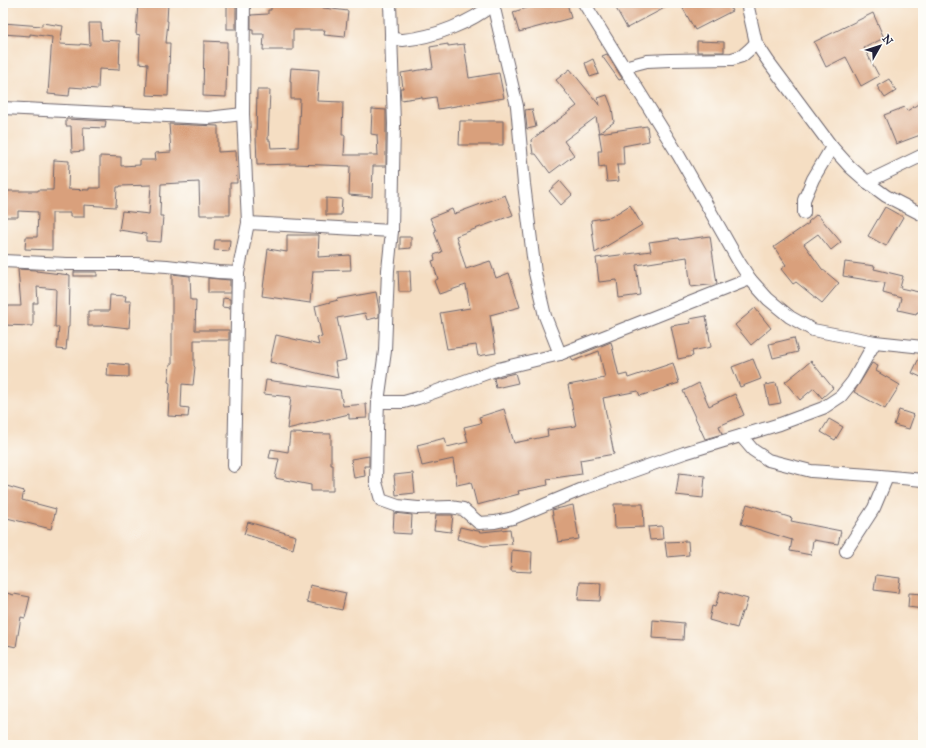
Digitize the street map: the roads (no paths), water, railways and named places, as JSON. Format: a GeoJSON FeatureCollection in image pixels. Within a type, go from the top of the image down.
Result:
{"type":"FeatureCollection","features":[{"type":"Feature","properties":{"kind":"street"},"geometry":{"type":"LineString","coordinates":[[234,466],[238,273],[248,224],[243,114],[244,3]]}},
{"type":"Feature","properties":{"kind":"street"},"geometry":{"type":"LineString","coordinates":[[390,3],[394,124],[392,231],[388,270],[385,351],[378,402],[376,482],[381,500],[398,506],[418,508],[450,507],[463,509],[478,523],[495,522],[513,518],[585,488],[684,453],[780,424],[823,408],[841,396],[853,381],[875,342]]}},
{"type":"Feature","properties":{"kind":"street"},"geometry":{"type":"LineString","coordinates":[[584,3],[679,156],[750,279],[768,299],[790,317],[813,330],[875,342],[923,348]]}},
{"type":"Feature","properties":{"kind":"street"},"geometry":{"type":"LineString","coordinates":[[747,3],[756,43],[832,147],[850,167],[867,182],[886,196],[923,215]]}},
{"type":"Feature","properties":{"kind":"street"},"geometry":{"type":"LineString","coordinates":[[391,38],[402,40],[410,39],[447,30],[472,18],[494,4],[517,106],[534,273],[545,316],[560,354]]}},
{"type":"Feature","properties":{"kind":"street"},"geometry":{"type":"LineString","coordinates":[[624,67],[647,61],[732,59],[742,56],[756,43]]}},
{"type":"Feature","properties":{"kind":"street"},"geometry":{"type":"LineString","coordinates":[[3,108],[208,118],[243,114]]}},
{"type":"Feature","properties":{"kind":"street"},"geometry":{"type":"LineString","coordinates":[[804,213],[804,200],[813,179],[832,147]]}},
{"type":"Feature","properties":{"kind":"street"},"geometry":{"type":"LineString","coordinates":[[867,182],[923,155]]}},
{"type":"Feature","properties":{"kind":"street"},"geometry":{"type":"LineString","coordinates":[[248,224],[392,231]]}},
{"type":"Feature","properties":{"kind":"street"},"geometry":{"type":"LineString","coordinates":[[3,261],[67,264],[136,264],[238,273]]}},
{"type":"Feature","properties":{"kind":"street"},"geometry":{"type":"LineString","coordinates":[[378,402],[404,402],[498,369],[560,354],[750,279]]}},
{"type":"Feature","properties":{"kind":"street"},"geometry":{"type":"LineString","coordinates":[[741,436],[753,450],[768,460],[811,471],[923,480]]}},
{"type":"Feature","properties":{"kind":"street"},"geometry":{"type":"LineString","coordinates":[[846,551],[874,508],[887,477]]}}]}
